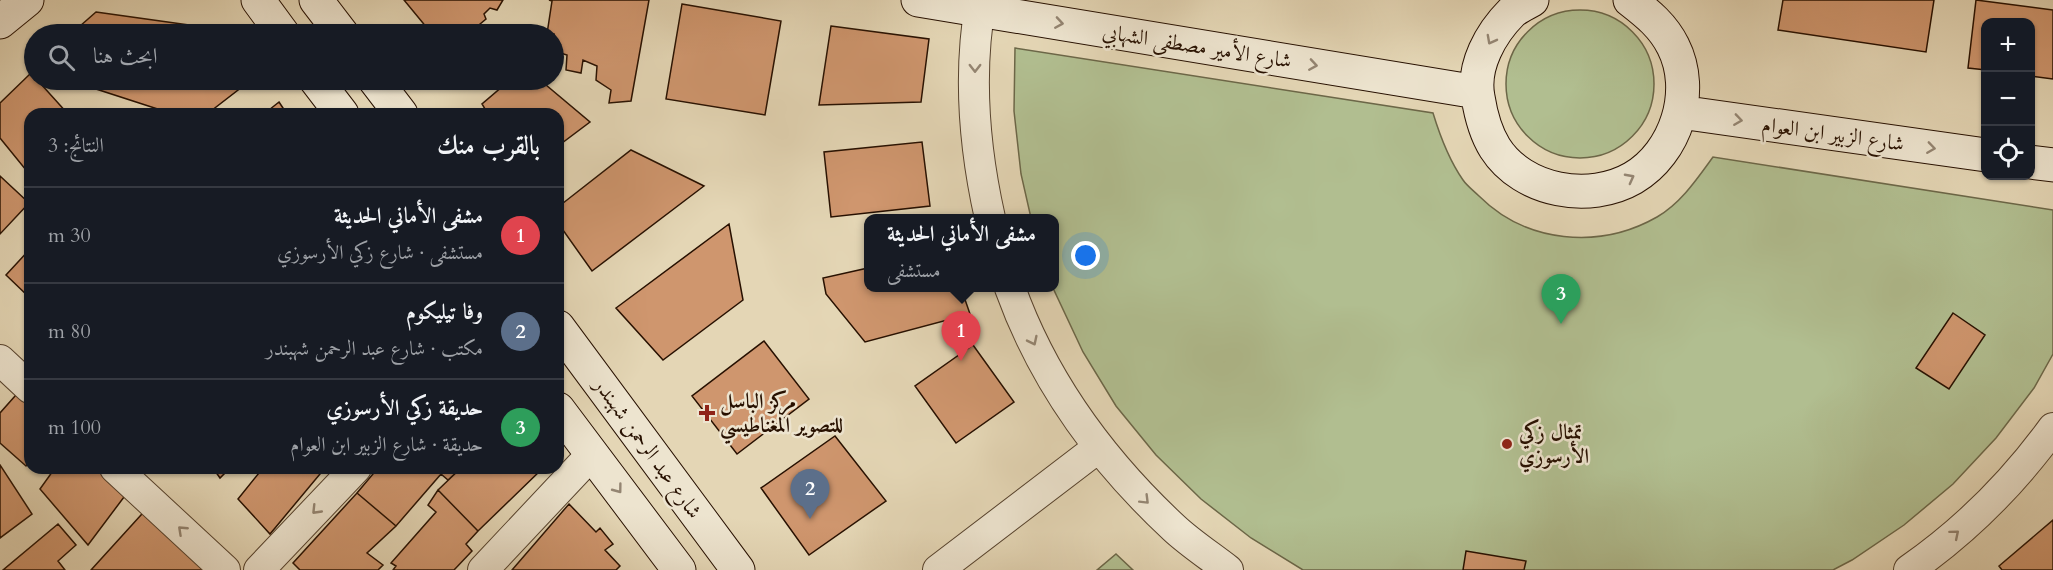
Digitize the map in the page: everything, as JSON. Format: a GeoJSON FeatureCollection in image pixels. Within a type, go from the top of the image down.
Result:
{"type":"FeatureCollection","features":[{"type":"Feature","properties":{"kind":"main road"},"geometry":{"type":"LineString","coordinates":[[0,22],[27,0]]}},
{"type":"Feature","properties":{"kind":"main road"},"geometry":{"type":"LineString","coordinates":[[258,0],[276,24]]}},
{"type":"Feature","properties":{"kind":"main road"},"geometry":{"type":"LineString","coordinates":[[316,0],[334,24]]}},
{"type":"Feature","properties":{"kind":"main road","name":"شارع الأمير مصطفى الشهابي"},"geometry":{"type":"LineString","coordinates":[[918,0],[980,5],[1477,92]]}},
{"type":"Feature","properties":{"kind":"main road"},"geometry":{"type":"LineString","coordinates":[[1532,0],[1514,11],[1493,34],[1480,62],[1477,92],[1482,122],[1496,150],[1518,171],[1544,186],[1574,192],[1605,189],[1633,178],[1654,161],[1671,138],[1680,112],[1683,79],[1674,47],[1656,20],[1630,0]]}},
{"type":"Feature","properties":{"kind":"main road"},"geometry":{"type":"LineString","coordinates":[[324,90],[337,108]]}},
{"type":"Feature","properties":{"kind":"main road"},"geometry":{"type":"LineString","coordinates":[[383,90],[396,108]]}},
{"type":"Feature","properties":{"kind":"main road","name":"شارع الزبير ابن العوام"},"geometry":{"type":"LineString","coordinates":[[1680,112],[1981,154]]}},
{"type":"Feature","properties":{"kind":"main road"},"geometry":{"type":"LineString","coordinates":[[2035,163],[2053,165]]}},
{"type":"Feature","properties":{"kind":"main road","name":"شارع عبد الرحمن شهبندر"},"geometry":{"type":"LineString","coordinates":[[564,335],[738,570]]}},
{"type":"Feature","properties":{"kind":"main road"},"geometry":{"type":"LineString","coordinates":[[564,416],[679,570]]}},
{"type":"Feature","properties":{"kind":"street"},"geometry":{"type":"LineString","coordinates":[[980,5],[975,46],[974,113],[981,180],[989,214]]}},
{"type":"Feature","properties":{"kind":"street"},"geometry":{"type":"LineString","coordinates":[[1011,292],[1018,311],[1048,372],[1084,429],[1127,481],[1175,529],[1228,570]]}},
{"type":"Feature","properties":{"kind":"street"},"geometry":{"type":"LineString","coordinates":[[0,360],[24,382]]}},
{"type":"Feature","properties":{"kind":"street"},"geometry":{"type":"LineString","coordinates":[[1912,569],[1980,513],[2027,464],[2053,428]]}},
{"type":"Feature","properties":{"kind":"street"},"geometry":{"type":"LineString","coordinates":[[938,570],[1099,447]]}},
{"type":"Feature","properties":{"kind":"street"},"geometry":{"type":"LineString","coordinates":[[483,570],[592,454]]}},
{"type":"Feature","properties":{"kind":"street"},"geometry":{"type":"LineString","coordinates":[[121,474],[225,570]]}},
{"type":"Feature","properties":{"kind":"street"},"geometry":{"type":"LineString","coordinates":[[259,570],[350,474]]}},
{"type":"Feature","properties":{"kind":"green space"},"geometry":{"type":"Polygon","coordinates":[[[1580,10],[1608,15],[1633,31],[1649,56],[1654,84],[1649,112],[1633,137],[1608,153],[1580,158],[1552,153],[1527,137],[1511,112],[1506,84],[1511,56],[1527,31],[1552,15],[1580,10]]]}},
{"type":"Feature","properties":{"kind":"green space"},"geometry":{"type":"Polygon","coordinates":[[[1015,48],[1433,113],[1449,156],[1469,186],[1498,212],[1518,224],[1541,232],[1564,236],[1588,237],[1611,234],[1635,228],[1657,217],[1681,198],[1713,157],[2053,210],[2053,354],[2034,388],[1996,438],[1953,484],[1904,525],[1833,570],[1303,570],[1251,538],[1201,499],[1156,455],[1116,406],[1083,352],[1055,292],[1059,292],[1059,214],[1030,214],[1021,174],[1014,111],[1015,48]]]}},
{"type":"Feature","properties":{"kind":"green space"},"geometry":{"type":"Polygon","coordinates":[[[1116,554],[1133,570],[1097,570],[1116,554]]]}},
{"type":"Feature","properties":{"kind":"building"},"geometry":{"type":"Polygon","coordinates":[[[404,0],[503,0],[497,10],[490,8],[484,14],[486,19],[480,24],[424,24],[404,0]]]}},
{"type":"Feature","properties":{"kind":"building"},"geometry":{"type":"Polygon","coordinates":[[[549,0],[649,0],[631,101],[609,103],[611,90],[596,80],[597,66],[583,60],[581,73],[566,70],[564,24],[549,24],[552,1],[549,0]]]}},
{"type":"Feature","properties":{"kind":"building"},"geometry":{"type":"Polygon","coordinates":[[[1783,0],[1934,0],[1926,52],[1778,30],[1783,0]]]}},
{"type":"Feature","properties":{"kind":"building"},"geometry":{"type":"Polygon","coordinates":[[[1976,0],[2053,10],[2053,79],[2035,77],[2035,18],[1981,18],[1981,69],[1968,68],[1976,0]]]}},
{"type":"Feature","properties":{"kind":"building"},"geometry":{"type":"Polygon","coordinates":[[[682,4],[781,21],[765,115],[666,99],[682,4]]]}},
{"type":"Feature","properties":{"kind":"building"},"geometry":{"type":"Polygon","coordinates":[[[96,12],[182,24],[82,24],[96,12]]]}},
{"type":"Feature","properties":{"kind":"building"},"geometry":{"type":"Polygon","coordinates":[[[831,26],[929,39],[921,102],[819,105],[831,26]]]}},
{"type":"Feature","properties":{"kind":"building"},"geometry":{"type":"Polygon","coordinates":[[[24,80],[24,90],[46,90],[63,108],[24,108],[24,168],[0,138],[0,103],[24,80]]]}},
{"type":"Feature","properties":{"kind":"building"},"geometry":{"type":"Polygon","coordinates":[[[99,90],[238,90],[215,108],[155,108],[99,90]]]}},
{"type":"Feature","properties":{"kind":"building"},"geometry":{"type":"Polygon","coordinates":[[[498,90],[552,90],[590,122],[564,142],[564,108],[484,108],[482,104],[498,90]]]}},
{"type":"Feature","properties":{"kind":"building"},"geometry":{"type":"Polygon","coordinates":[[[279,102],[283,108],[272,108],[279,102]]]}},
{"type":"Feature","properties":{"kind":"building"},"geometry":{"type":"Polygon","coordinates":[[[922,142],[930,206],[831,217],[824,152],[922,142]]]}},
{"type":"Feature","properties":{"kind":"building"},"geometry":{"type":"Polygon","coordinates":[[[631,150],[704,186],[592,271],[564,231],[564,202],[631,150]]]}},
{"type":"Feature","properties":{"kind":"building"},"geometry":{"type":"Polygon","coordinates":[[[0,176],[24,198],[24,208],[0,234],[0,176]]]}},
{"type":"Feature","properties":{"kind":"building"},"geometry":{"type":"Polygon","coordinates":[[[729,224],[743,300],[663,360],[616,308],[729,224]]]}},
{"type":"Feature","properties":{"kind":"building"},"geometry":{"type":"Polygon","coordinates":[[[24,256],[24,292],[6,275],[24,256]]]}},
{"type":"Feature","properties":{"kind":"building"},"geometry":{"type":"Polygon","coordinates":[[[864,269],[864,292],[962,292],[970,314],[865,342],[826,294],[823,278],[864,269]]]}},
{"type":"Feature","properties":{"kind":"building"},"geometry":{"type":"Polygon","coordinates":[[[1953,313],[1985,335],[1949,389],[1916,368],[1953,313]]]}},
{"type":"Feature","properties":{"kind":"building"},"geometry":{"type":"Polygon","coordinates":[[[764,341],[809,399],[737,454],[692,396],[764,341]]]}},
{"type":"Feature","properties":{"kind":"building"},"geometry":{"type":"Polygon","coordinates":[[[973,345],[1014,402],[956,443],[915,386],[973,345]]]}},
{"type":"Feature","properties":{"kind":"building"},"geometry":{"type":"Polygon","coordinates":[[[24,388],[24,464],[0,443],[0,413],[24,388]]]}},
{"type":"Feature","properties":{"kind":"building"},"geometry":{"type":"Polygon","coordinates":[[[835,436],[886,501],[809,555],[761,488],[835,436]]]}},
{"type":"Feature","properties":{"kind":"building"},"geometry":{"type":"Polygon","coordinates":[[[0,465],[32,514],[0,538],[0,465]]]}},
{"type":"Feature","properties":{"kind":"building"},"geometry":{"type":"Polygon","coordinates":[[[51,474],[114,474],[130,489],[88,545],[40,489],[51,474]]]}},
{"type":"Feature","properties":{"kind":"building"},"geometry":{"type":"Polygon","coordinates":[[[258,474],[320,474],[270,534],[238,499],[258,474]]]}},
{"type":"Feature","properties":{"kind":"building"},"geometry":{"type":"Polygon","coordinates":[[[373,474],[441,474],[396,526],[357,493],[373,474]]]}},
{"type":"Feature","properties":{"kind":"building"},"geometry":{"type":"Polygon","coordinates":[[[441,474],[454,474],[448,480],[441,474]]]}},
{"type":"Feature","properties":{"kind":"building"},"geometry":{"type":"Polygon","coordinates":[[[455,474],[537,474],[478,531],[438,490],[455,474]]]}},
{"type":"Feature","properties":{"kind":"building"},"geometry":{"type":"Polygon","coordinates":[[[438,490],[478,531],[466,544],[472,551],[454,570],[393,570],[396,566],[391,563],[436,512],[428,505],[438,490]]]}},
{"type":"Feature","properties":{"kind":"building"},"geometry":{"type":"Polygon","coordinates":[[[357,493],[396,526],[367,553],[383,565],[378,570],[300,570],[293,563],[357,493]]]}},
{"type":"Feature","properties":{"kind":"building"},"geometry":{"type":"Polygon","coordinates":[[[151,504],[216,570],[91,570],[151,504]]]}},
{"type":"Feature","properties":{"kind":"building"},"geometry":{"type":"Polygon","coordinates":[[[569,504],[596,532],[600,528],[613,544],[605,550],[620,566],[616,570],[512,570],[569,504]]]}},
{"type":"Feature","properties":{"kind":"building"},"geometry":{"type":"Polygon","coordinates":[[[2053,520],[2053,570],[2002,570],[1999,566],[2053,520]]]}},
{"type":"Feature","properties":{"kind":"building"},"geometry":{"type":"Polygon","coordinates":[[[58,524],[76,545],[58,561],[65,570],[3,570],[58,524]]]}},
{"type":"Feature","properties":{"kind":"building"},"geometry":{"type":"Polygon","coordinates":[[[1466,551],[1526,561],[1524,570],[1463,570],[1466,551]]]}},
{"type":"Feature","properties":{"kind":"place","name":"حديقة زكي الأرسوزي"},"geometry":{"type":"Point","coordinates":[1561,324]}},
{"type":"Feature","properties":{"kind":"place","name":"مشفى الأماني الحديثة"},"geometry":{"type":"Point","coordinates":[961,361]}},
{"type":"Feature","properties":{"kind":"place","name":"مركز الباسل للتصوير المغناطيسي"},"geometry":{"type":"Point","coordinates":[707,413]}},
{"type":"Feature","properties":{"kind":"place","name":"تمثال زكي الأرسوزي"},"geometry":{"type":"Point","coordinates":[1507,444]}},
{"type":"Feature","properties":{"kind":"place","name":"وفا تيليكوم"},"geometry":{"type":"Point","coordinates":[810,519]}}]}
